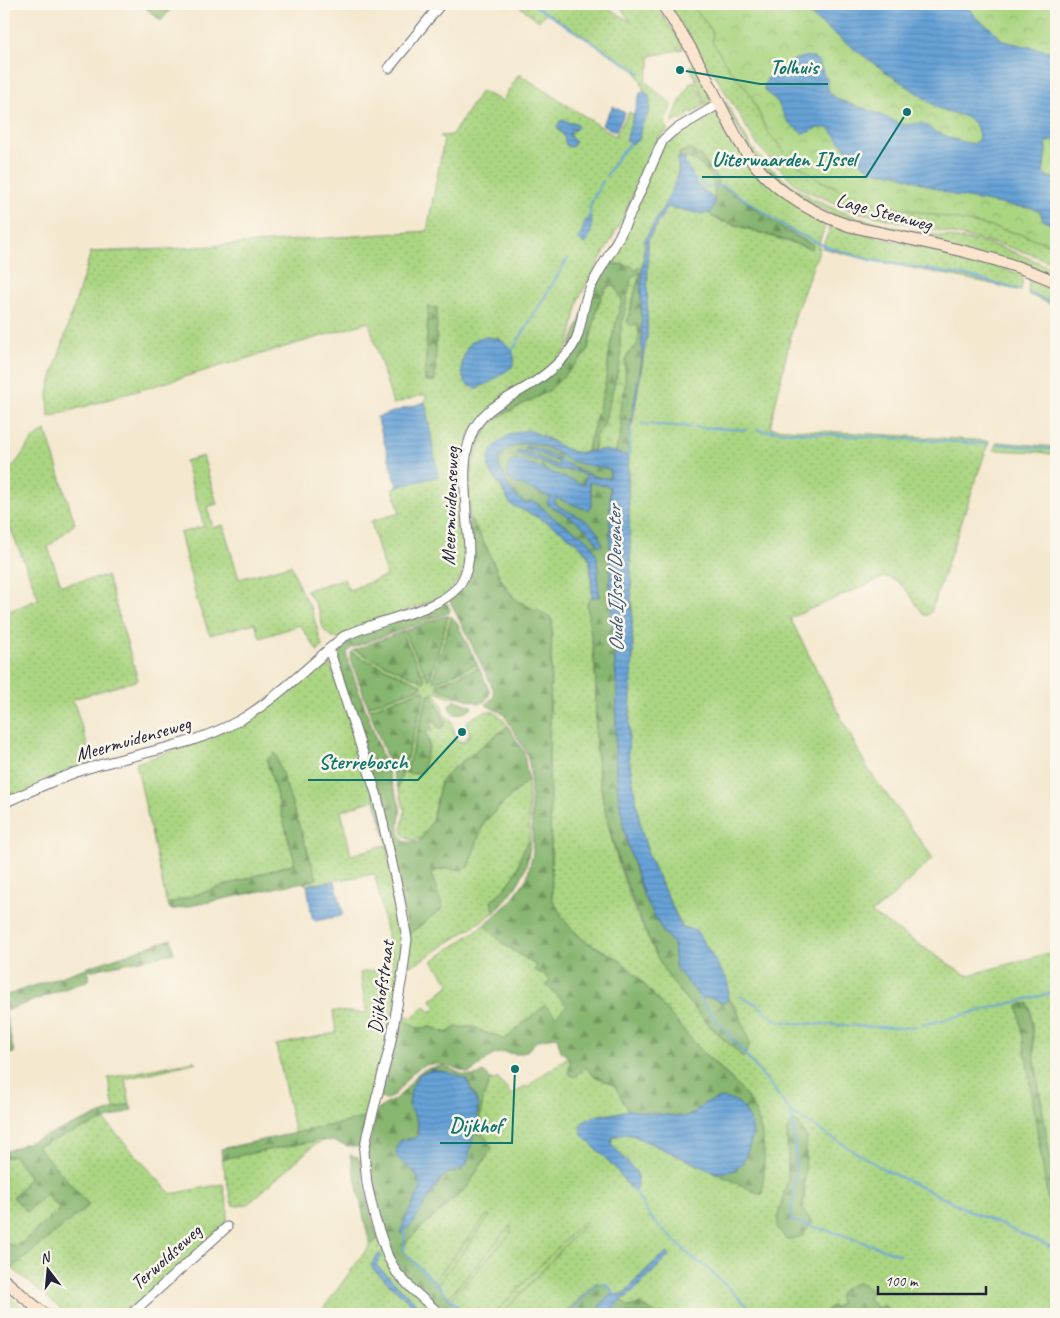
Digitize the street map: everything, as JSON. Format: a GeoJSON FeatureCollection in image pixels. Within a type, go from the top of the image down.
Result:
{"type":"FeatureCollection","features":[{"type":"Feature","properties":{"kind":"street"},"geometry":{"type":"LineString","coordinates":[[389,68],[441,4]]}},
{"type":"Feature","properties":{"kind":"street","name":"Lage Steenweg"},"geometry":{"type":"LineString","coordinates":[[662,4],[689,45],[744,149],[782,192],[831,220],[981,256],[1028,270],[1056,282]]}},
{"type":"Feature","properties":{"kind":"street","name":"Meermuidenseweg"},"geometry":{"type":"LineString","coordinates":[[4,803],[56,779],[81,770],[197,740],[239,721],[260,708],[343,637],[436,603],[447,597],[458,587],[466,573],[469,562],[465,471],[470,436],[476,425],[486,414],[538,379],[556,365],[570,350],[576,338],[582,309],[589,292],[620,234],[663,140],[674,131],[719,104]]}},
{"type":"Feature","properties":{"kind":"street","name":"Dijkhofstraat"},"geometry":{"type":"LineString","coordinates":[[329,649],[377,796],[407,939],[390,1046],[365,1143],[367,1184],[375,1219],[388,1257],[397,1273],[440,1314]]}},
{"type":"Feature","properties":{"kind":"street","name":"Terwoldseweg"},"geometry":{"type":"LineString","coordinates":[[131,1314],[227,1227]]}},
{"type":"Feature","properties":{"kind":"street"},"geometry":{"type":"LineString","coordinates":[[4,1280],[44,1314]]}},
{"type":"Feature","properties":{"kind":"green space"},"geometry":{"type":"Polygon","coordinates":[[[141,4],[175,4],[161,21],[141,4]]]}},
{"type":"Feature","properties":{"kind":"green space"},"geometry":{"type":"Polygon","coordinates":[[[602,4],[631,22],[618,4],[654,4],[680,40],[683,49],[650,56],[650,66],[645,81],[672,105],[665,120],[667,131],[653,147],[624,216],[579,298],[567,348],[557,360],[470,432],[467,553],[461,578],[444,596],[338,639],[325,631],[318,608],[306,590],[344,579],[349,590],[386,576],[371,521],[400,513],[393,488],[438,476],[425,402],[426,394],[393,404],[369,322],[49,417],[48,392],[51,381],[91,252],[168,249],[427,231],[444,140],[440,136],[452,135],[481,91],[502,101],[519,74],[615,136],[629,112],[634,115],[626,141],[631,144],[639,140],[640,127],[649,113],[650,103],[649,95],[644,92],[636,71],[546,12],[539,21],[518,5],[602,4]],[[566,120],[558,130],[564,136],[566,145],[572,139],[570,132],[576,129],[576,123],[569,123],[566,120]],[[429,307],[425,381],[434,381],[437,308],[429,307]],[[486,337],[464,380],[466,383],[479,388],[512,367],[498,338],[486,337]]]}},
{"type":"Feature","properties":{"kind":"green space"},"geometry":{"type":"Polygon","coordinates":[[[669,4],[796,4],[1056,241],[1056,265],[1002,245],[853,211],[803,189],[793,182],[758,146],[669,4]]]}},
{"type":"Feature","properties":{"kind":"green space"},"geometry":{"type":"Polygon","coordinates":[[[691,4],[1056,4],[1056,247],[1027,236],[988,226],[880,204],[851,195],[817,179],[790,158],[767,131],[749,92],[732,73],[712,41],[713,33],[691,4]]]}},
{"type":"Feature","properties":{"kind":"green space"},"geometry":{"type":"Polygon","coordinates":[[[695,64],[709,95],[710,100],[707,106],[690,66],[695,64]]]}},
{"type":"Feature","properties":{"kind":"green space"},"geometry":{"type":"Polygon","coordinates":[[[694,81],[705,105],[692,113],[691,111],[687,113],[688,116],[681,120],[679,118],[673,124],[679,103],[690,83],[694,81]]]}},
{"type":"Feature","properties":{"kind":"green space"},"geometry":{"type":"Polygon","coordinates":[[[726,102],[743,134],[755,151],[773,170],[812,198],[834,209],[880,224],[1003,248],[1056,270],[1056,278],[854,225],[791,193],[761,168],[724,104],[726,102]]]}},
{"type":"Feature","properties":{"kind":"green space"},"geometry":{"type":"Polygon","coordinates":[[[712,111],[717,112],[729,132],[800,209],[824,222],[825,226],[818,246],[820,248],[796,312],[770,428],[989,441],[931,612],[928,615],[924,615],[903,586],[885,577],[790,618],[867,768],[933,858],[883,905],[871,913],[964,974],[969,975],[1056,951],[1056,1194],[1035,1062],[1031,1014],[1028,1003],[1047,1193],[1056,1246],[1056,1314],[890,1314],[888,1311],[872,1303],[868,1298],[871,1291],[858,1283],[843,1289],[839,1295],[840,1304],[835,1307],[832,1306],[822,1314],[760,1314],[757,1312],[751,1314],[656,1314],[640,1304],[629,1307],[621,1300],[629,1295],[669,1256],[668,1254],[656,1261],[645,1271],[626,1293],[616,1294],[596,1283],[564,1314],[502,1314],[586,1223],[494,1314],[466,1314],[450,1300],[510,1233],[510,1226],[448,1298],[438,1284],[490,1216],[487,1215],[434,1281],[404,1252],[406,1243],[467,1187],[492,1148],[482,1133],[480,1125],[482,1104],[491,1079],[495,1080],[497,1078],[512,1095],[525,1086],[528,1088],[534,1081],[568,1057],[574,1077],[586,1067],[591,1074],[615,1086],[628,1110],[599,1115],[582,1135],[615,1168],[630,1188],[636,1189],[637,1173],[610,1143],[613,1137],[624,1134],[632,1135],[761,1194],[733,1080],[702,1051],[631,970],[615,957],[584,940],[569,926],[558,911],[552,898],[549,756],[552,620],[549,616],[515,599],[500,577],[470,518],[469,477],[482,438],[493,420],[550,390],[587,353],[602,295],[608,286],[615,286],[622,300],[611,342],[605,386],[587,451],[575,452],[558,445],[542,435],[491,473],[511,505],[556,527],[577,543],[590,561],[592,597],[587,604],[595,668],[597,759],[612,840],[628,892],[650,943],[669,977],[699,1015],[737,1050],[743,1058],[748,1036],[737,1010],[728,997],[728,988],[696,930],[682,927],[650,860],[641,829],[628,753],[633,654],[628,476],[630,426],[632,425],[647,335],[648,240],[667,207],[703,214],[710,213],[716,219],[811,249],[813,245],[772,222],[733,192],[716,185],[718,182],[714,173],[700,155],[679,156],[672,190],[645,246],[643,265],[635,270],[625,265],[607,263],[664,141],[712,111]],[[787,1131],[788,1179],[779,1212],[803,1210],[805,1187],[787,1131]]]}},
{"type":"Feature","properties":{"kind":"green space"},"geometry":{"type":"Polygon","coordinates":[[[689,149],[694,151],[706,163],[718,182],[717,185],[733,192],[787,232],[813,245],[812,249],[712,217],[710,213],[714,205],[715,185],[692,159],[680,158],[679,153],[689,149]]]}},
{"type":"Feature","properties":{"kind":"green space"},"geometry":{"type":"Polygon","coordinates":[[[685,157],[699,164],[711,176],[714,183],[714,199],[695,183],[691,172],[685,164],[685,157]]]}},
{"type":"Feature","properties":{"kind":"green space"},"geometry":{"type":"Polygon","coordinates":[[[833,226],[953,255],[1023,275],[1021,291],[822,248],[830,228],[833,226]]]}},
{"type":"Feature","properties":{"kind":"green space"},"geometry":{"type":"Polygon","coordinates":[[[607,263],[632,266],[635,270],[643,265],[641,287],[642,360],[630,426],[629,457],[615,453],[621,433],[620,409],[625,387],[625,361],[630,351],[637,345],[631,326],[627,323],[640,273],[620,335],[621,359],[603,428],[595,436],[596,444],[592,451],[587,451],[605,386],[611,342],[622,300],[615,286],[608,286],[602,295],[587,353],[550,390],[493,420],[482,438],[469,477],[468,469],[473,438],[486,417],[566,358],[586,304],[607,263]]]}},
{"type":"Feature","properties":{"kind":"green space"},"geometry":{"type":"Polygon","coordinates":[[[640,272],[627,322],[631,326],[637,324],[639,334],[637,345],[630,351],[625,361],[625,387],[620,409],[621,433],[615,453],[603,450],[592,451],[596,444],[595,436],[603,428],[621,359],[620,335],[631,278],[640,272]]]}},
{"type":"Feature","properties":{"kind":"green space"},"geometry":{"type":"Polygon","coordinates":[[[1036,278],[1056,288],[1056,307],[1028,294],[1029,281],[1036,278]]]}},
{"type":"Feature","properties":{"kind":"green space"},"geometry":{"type":"Polygon","coordinates":[[[428,307],[437,308],[435,381],[425,381],[428,307]]]}},
{"type":"Feature","properties":{"kind":"green space"},"geometry":{"type":"Polygon","coordinates":[[[46,431],[75,524],[48,547],[61,585],[107,576],[138,680],[73,699],[94,767],[4,800],[4,613],[39,599],[4,512],[4,472],[15,464],[33,439],[46,431]]]}},
{"type":"Feature","properties":{"kind":"green space"},"geometry":{"type":"Polygon","coordinates":[[[997,442],[1056,447],[1056,455],[1040,452],[993,450],[997,442]]]}},
{"type":"Feature","properties":{"kind":"green space"},"geometry":{"type":"Polygon","coordinates":[[[531,443],[575,461],[592,466],[610,468],[610,478],[598,477],[562,463],[542,452],[524,447],[557,461],[558,466],[527,452],[560,470],[569,469],[586,475],[584,485],[509,464],[507,474],[509,480],[550,497],[552,508],[564,513],[592,532],[600,535],[554,503],[555,498],[579,506],[592,497],[589,481],[610,487],[610,589],[617,693],[615,746],[617,784],[624,830],[644,896],[662,930],[673,944],[675,964],[678,970],[701,998],[713,998],[723,1003],[728,999],[735,1007],[748,1036],[749,1048],[743,1058],[700,1015],[669,977],[649,940],[630,894],[607,818],[597,759],[595,668],[587,603],[592,597],[599,596],[597,557],[569,527],[554,518],[534,501],[525,503],[512,493],[499,467],[499,458],[513,446],[531,443]]]}},
{"type":"Feature","properties":{"kind":"green space"},"geometry":{"type":"Polygon","coordinates":[[[203,456],[217,504],[207,507],[213,528],[223,525],[239,579],[291,565],[301,592],[311,608],[322,646],[318,652],[300,625],[260,638],[255,623],[210,635],[197,601],[180,533],[204,526],[185,461],[203,456]]]}},
{"type":"Feature","properties":{"kind":"green space"},"geometry":{"type":"Polygon","coordinates":[[[470,518],[511,595],[524,605],[549,616],[552,620],[549,756],[552,898],[570,927],[589,943],[617,958],[629,968],[700,1049],[748,1098],[761,1128],[764,1147],[762,1195],[716,1173],[732,1171],[743,1163],[753,1135],[750,1120],[743,1107],[736,1101],[722,1098],[705,1103],[693,1114],[683,1117],[628,1110],[615,1086],[591,1074],[586,1067],[574,1077],[568,1073],[570,1059],[561,1051],[557,1037],[539,1040],[522,1053],[499,1053],[487,1059],[469,1073],[444,1065],[429,1064],[422,1066],[390,1098],[386,1100],[379,1097],[400,1017],[417,1028],[431,1027],[447,1033],[456,1027],[474,1027],[504,1040],[545,1005],[556,1016],[567,1005],[546,985],[550,980],[544,974],[534,970],[537,966],[502,943],[484,925],[511,901],[527,878],[533,853],[530,768],[527,754],[504,714],[486,705],[494,696],[493,688],[450,601],[451,596],[465,580],[470,518]]]}},
{"type":"Feature","properties":{"kind":"green space"},"geometry":{"type":"Polygon","coordinates":[[[445,601],[450,609],[449,613],[351,648],[347,653],[347,658],[400,806],[400,834],[406,842],[419,842],[432,821],[441,781],[451,770],[508,726],[524,753],[528,780],[484,822],[468,867],[462,870],[444,868],[431,873],[443,908],[408,935],[397,879],[334,652],[345,639],[445,601]]]}},
{"type":"Feature","properties":{"kind":"green space"},"geometry":{"type":"Polygon","coordinates":[[[448,616],[452,617],[433,680],[436,681],[477,664],[479,668],[437,684],[438,688],[461,696],[450,697],[437,691],[435,693],[442,705],[444,715],[451,720],[457,742],[466,741],[466,738],[470,736],[466,722],[484,712],[488,711],[498,714],[508,726],[451,770],[441,781],[432,821],[422,839],[412,840],[406,838],[403,834],[405,810],[398,788],[425,693],[422,690],[369,710],[368,706],[422,687],[422,685],[351,653],[354,650],[424,682],[425,680],[401,632],[404,631],[428,679],[430,679],[448,616]],[[432,694],[428,695],[406,773],[421,762],[428,752],[429,741],[426,735],[431,723],[435,722],[432,694]]]}},
{"type":"Feature","properties":{"kind":"green space"},"geometry":{"type":"Polygon","coordinates":[[[448,616],[430,679],[428,679],[404,631],[448,616]]]}},
{"type":"Feature","properties":{"kind":"green space"},"geometry":{"type":"Polygon","coordinates":[[[452,617],[456,621],[477,664],[435,682],[433,680],[452,617]]]}},
{"type":"Feature","properties":{"kind":"green space"},"geometry":{"type":"Polygon","coordinates":[[[401,632],[425,681],[424,682],[354,650],[401,632]]]}},
{"type":"Feature","properties":{"kind":"green space"},"geometry":{"type":"Polygon","coordinates":[[[351,653],[422,685],[422,687],[368,706],[350,658],[351,653]]]}},
{"type":"Feature","properties":{"kind":"green space"},"geometry":{"type":"Polygon","coordinates":[[[322,662],[330,664],[376,799],[341,811],[351,855],[386,845],[403,935],[393,1017],[369,1117],[295,1134],[276,1045],[336,1033],[333,1011],[367,1013],[360,973],[393,966],[375,874],[307,885],[303,883],[317,879],[267,760],[295,863],[167,904],[136,763],[213,737],[322,662]]]}},
{"type":"Feature","properties":{"kind":"green space"},"geometry":{"type":"Polygon","coordinates":[[[479,668],[490,692],[484,702],[472,701],[438,688],[437,684],[479,668]]]}},
{"type":"Feature","properties":{"kind":"green space"},"geometry":{"type":"Polygon","coordinates":[[[423,690],[425,693],[398,788],[369,710],[423,690]]]}},
{"type":"Feature","properties":{"kind":"green space"},"geometry":{"type":"Polygon","coordinates":[[[432,694],[446,723],[441,729],[435,722],[431,723],[432,729],[426,732],[428,744],[423,771],[417,774],[406,773],[428,695],[432,694]]]}},
{"type":"Feature","properties":{"kind":"green space"},"geometry":{"type":"Polygon","coordinates":[[[456,700],[472,706],[471,709],[461,714],[454,714],[449,705],[456,700]]]}},
{"type":"Feature","properties":{"kind":"green space"},"geometry":{"type":"Polygon","coordinates":[[[275,753],[317,879],[171,910],[167,904],[295,863],[267,760],[275,753]]]}},
{"type":"Feature","properties":{"kind":"green space"},"geometry":{"type":"Polygon","coordinates":[[[528,780],[530,840],[523,850],[512,879],[491,901],[495,912],[428,956],[410,966],[406,965],[408,935],[431,873],[445,869],[468,867],[484,822],[528,780]]]}},
{"type":"Feature","properties":{"kind":"green space"},"geometry":{"type":"Polygon","coordinates":[[[530,840],[527,862],[520,880],[495,912],[491,901],[512,879],[523,850],[530,840]]]}},
{"type":"Feature","properties":{"kind":"green space"},"geometry":{"type":"Polygon","coordinates":[[[484,925],[502,943],[537,966],[550,980],[547,985],[567,1005],[556,1016],[545,1006],[504,1040],[474,1027],[454,1028],[447,1033],[431,1027],[417,1028],[400,1017],[401,1011],[411,1018],[425,1006],[430,1012],[436,1007],[431,1000],[450,984],[432,961],[484,925]]]}},
{"type":"Feature","properties":{"kind":"green space"},"geometry":{"type":"Polygon","coordinates":[[[171,939],[174,953],[88,971],[89,980],[5,1011],[14,1053],[5,1055],[4,996],[171,939]]]}},
{"type":"Feature","properties":{"kind":"green space"},"geometry":{"type":"Polygon","coordinates":[[[1028,1003],[1031,1014],[1035,1062],[1056,1194],[1055,1247],[1018,1005],[1028,1003]]]}},
{"type":"Feature","properties":{"kind":"green space"},"geometry":{"type":"Polygon","coordinates":[[[194,1061],[197,1062],[125,1079],[130,1104],[114,1109],[108,1078],[194,1061]]]}},
{"type":"Feature","properties":{"kind":"green space"},"geometry":{"type":"Polygon","coordinates":[[[444,1066],[469,1076],[479,1075],[483,1072],[491,1079],[482,1104],[480,1125],[482,1133],[492,1148],[467,1187],[420,1229],[406,1243],[404,1248],[404,1252],[466,1314],[441,1314],[401,1274],[386,1245],[373,1194],[367,1153],[377,1111],[400,1095],[417,1075],[433,1067],[444,1066]],[[435,1070],[425,1072],[409,1105],[418,1124],[418,1135],[414,1138],[401,1140],[397,1157],[416,1174],[421,1188],[405,1219],[401,1234],[411,1225],[442,1177],[456,1172],[477,1122],[478,1106],[467,1080],[435,1070]]]}},
{"type":"Feature","properties":{"kind":"green space"},"geometry":{"type":"Polygon","coordinates":[[[130,1104],[132,1110],[37,1146],[89,1205],[12,1268],[4,1262],[4,1242],[13,1246],[23,1242],[60,1209],[46,1194],[27,1212],[13,1197],[30,1177],[13,1155],[4,1158],[4,1152],[130,1104]]]}},
{"type":"Feature","properties":{"kind":"green space"},"geometry":{"type":"Polygon","coordinates":[[[369,1117],[362,1147],[352,1147],[332,1141],[319,1140],[222,1159],[221,1149],[369,1117]]]}},
{"type":"Feature","properties":{"kind":"green space"},"geometry":{"type":"Polygon","coordinates":[[[104,1120],[171,1194],[223,1184],[228,1212],[226,1223],[129,1314],[67,1314],[12,1268],[89,1205],[36,1146],[104,1120]]]}},
{"type":"Feature","properties":{"kind":"green space"},"geometry":{"type":"Polygon","coordinates":[[[793,1121],[798,1123],[807,1138],[803,1209],[812,1222],[803,1236],[786,1240],[777,1227],[788,1179],[787,1131],[793,1121]]]}},
{"type":"Feature","properties":{"kind":"green space"},"geometry":{"type":"Polygon","coordinates":[[[319,1140],[324,1141],[314,1145],[247,1205],[236,1206],[232,1204],[222,1159],[319,1140]]]}},
{"type":"Feature","properties":{"kind":"green space"},"geometry":{"type":"Polygon","coordinates":[[[13,1155],[30,1178],[14,1197],[46,1194],[60,1209],[23,1242],[13,1246],[4,1242],[4,1158],[13,1155]]]}},
{"type":"Feature","properties":{"kind":"green space"},"geometry":{"type":"Polygon","coordinates":[[[350,1155],[358,1157],[360,1161],[368,1205],[378,1239],[370,1245],[350,1155]]]}},
{"type":"Feature","properties":{"kind":"green space"},"geometry":{"type":"Polygon","coordinates":[[[487,1215],[490,1216],[438,1284],[434,1281],[487,1215]]]}},
{"type":"Feature","properties":{"kind":"green space"},"geometry":{"type":"Polygon","coordinates":[[[583,1221],[586,1223],[502,1314],[494,1314],[583,1221]]]}},
{"type":"Feature","properties":{"kind":"green space"},"geometry":{"type":"Polygon","coordinates":[[[511,1225],[511,1233],[450,1300],[448,1298],[511,1225]]]}},
{"type":"Feature","properties":{"kind":"green space"},"geometry":{"type":"Polygon","coordinates":[[[378,1239],[436,1314],[428,1314],[376,1265],[372,1268],[422,1314],[406,1314],[394,1303],[383,1314],[319,1314],[370,1245],[378,1239]]]}},
{"type":"Feature","properties":{"kind":"green space"},"geometry":{"type":"Polygon","coordinates":[[[596,1283],[607,1284],[616,1294],[612,1294],[602,1303],[595,1314],[564,1314],[596,1283]]]}},
{"type":"Feature","properties":{"kind":"green space"},"geometry":{"type":"Polygon","coordinates":[[[858,1283],[863,1284],[871,1291],[868,1298],[877,1308],[884,1305],[890,1314],[822,1314],[832,1306],[835,1307],[840,1304],[839,1299],[843,1289],[858,1283]]]}},
{"type":"Feature","properties":{"kind":"green space"},"geometry":{"type":"Polygon","coordinates":[[[4,1292],[30,1314],[4,1314],[4,1292]]]}},
{"type":"Feature","properties":{"kind":"green space"},"geometry":{"type":"Polygon","coordinates":[[[621,1300],[629,1307],[640,1304],[656,1314],[606,1314],[621,1300]]]}},
{"type":"Feature","properties":{"kind":"water"},"geometry":{"type":"Polygon","coordinates":[[[796,4],[966,4],[975,17],[993,30],[1003,41],[1048,51],[1056,50],[1056,140],[1047,142],[1043,174],[1056,180],[1056,226],[1044,221],[1040,212],[1032,208],[956,196],[894,173],[881,173],[871,170],[846,149],[829,128],[816,128],[810,132],[802,133],[787,121],[777,101],[764,90],[766,81],[770,76],[785,71],[792,61],[803,57],[812,57],[818,61],[824,76],[827,78],[830,93],[840,100],[898,123],[909,125],[925,124],[934,132],[956,140],[974,144],[979,138],[978,130],[969,119],[936,107],[839,38],[796,4]]]}},
{"type":"Feature","properties":{"kind":"water"},"geometry":{"type":"Polygon","coordinates":[[[646,92],[649,95],[650,103],[648,115],[641,128],[640,139],[631,144],[626,141],[640,93],[646,92]]]}},
{"type":"Feature","properties":{"kind":"water"},"geometry":{"type":"Polygon","coordinates":[[[613,106],[625,113],[615,132],[602,124],[613,106]]]}},
{"type":"Feature","properties":{"kind":"water"},"geometry":{"type":"Polygon","coordinates":[[[564,120],[569,123],[576,123],[578,126],[570,132],[570,137],[575,141],[571,147],[566,145],[564,136],[557,127],[560,121],[564,120]]]}},
{"type":"Feature","properties":{"kind":"water"},"geometry":{"type":"Polygon","coordinates":[[[685,157],[685,164],[691,172],[695,183],[714,199],[714,205],[710,213],[667,207],[648,240],[647,335],[632,426],[630,426],[642,360],[641,287],[645,239],[675,183],[679,170],[677,159],[685,157]]]}},
{"type":"Feature","properties":{"kind":"water"},"geometry":{"type":"Polygon","coordinates":[[[591,216],[591,230],[586,244],[579,239],[586,220],[591,216]]]}},
{"type":"Feature","properties":{"kind":"water"},"geometry":{"type":"Polygon","coordinates":[[[486,337],[499,339],[506,344],[514,355],[514,363],[512,367],[489,383],[476,388],[468,385],[464,379],[462,374],[463,358],[471,343],[486,337]]]}},
{"type":"Feature","properties":{"kind":"water"},"geometry":{"type":"Polygon","coordinates":[[[425,402],[438,476],[397,487],[377,417],[425,402]]]}},
{"type":"Feature","properties":{"kind":"water"},"geometry":{"type":"Polygon","coordinates":[[[529,430],[573,452],[605,450],[629,457],[633,654],[628,753],[641,829],[650,860],[682,927],[696,930],[729,983],[728,999],[723,1003],[713,998],[701,998],[677,970],[673,944],[662,930],[644,896],[624,830],[617,784],[615,746],[617,693],[610,589],[610,487],[589,482],[592,504],[588,510],[556,498],[554,503],[583,519],[595,529],[602,545],[599,546],[583,527],[549,506],[547,502],[550,497],[513,482],[508,478],[509,464],[516,459],[584,485],[586,475],[569,469],[561,470],[516,453],[518,450],[527,452],[558,466],[557,461],[524,447],[543,451],[599,478],[610,478],[610,469],[571,461],[548,447],[531,443],[513,446],[499,458],[499,467],[512,493],[525,503],[534,501],[554,518],[592,544],[597,557],[599,597],[592,597],[591,565],[586,553],[578,544],[556,528],[511,505],[490,471],[489,460],[495,446],[507,436],[529,430]]]}},
{"type":"Feature","properties":{"kind":"water"},"geometry":{"type":"Polygon","coordinates":[[[335,881],[343,913],[341,916],[315,921],[312,917],[307,885],[335,881]]]}},
{"type":"Feature","properties":{"kind":"water"},"geometry":{"type":"Polygon","coordinates":[[[434,1070],[458,1075],[467,1081],[478,1105],[476,1123],[467,1164],[456,1172],[442,1177],[411,1225],[401,1235],[405,1219],[421,1188],[415,1173],[399,1159],[396,1151],[397,1146],[401,1140],[414,1138],[418,1135],[418,1124],[409,1105],[411,1089],[419,1074],[434,1070]]]}},
{"type":"Feature","properties":{"kind":"water"},"geometry":{"type":"Polygon","coordinates":[[[722,1098],[736,1101],[743,1107],[750,1120],[753,1135],[743,1163],[732,1171],[716,1173],[632,1135],[624,1134],[613,1137],[611,1143],[637,1173],[637,1186],[634,1190],[630,1188],[615,1168],[582,1135],[580,1126],[585,1120],[599,1115],[628,1110],[683,1117],[693,1114],[705,1103],[722,1098]]]}},
{"type":"Feature","properties":{"kind":"water"},"geometry":{"type":"Polygon","coordinates":[[[668,1253],[669,1256],[629,1295],[606,1314],[595,1314],[602,1303],[612,1294],[620,1295],[626,1293],[633,1283],[658,1259],[668,1253]]]}},
{"type":"Feature","properties":{"kind":"water"},"geometry":{"type":"Polygon","coordinates":[[[378,1254],[382,1256],[376,1265],[428,1314],[422,1314],[372,1268],[371,1265],[378,1254]]]}},
{"type":"Feature","properties":{"kind":"waterway"},"geometry":{"type":"LineString","coordinates":[[532,4],[640,73]]}},
{"type":"Feature","properties":{"kind":"waterway"},"geometry":{"type":"LineString","coordinates":[[606,176],[631,142]]}},
{"type":"Feature","properties":{"kind":"waterway"},"geometry":{"type":"LineString","coordinates":[[692,177],[708,188],[725,186],[792,231],[827,247],[870,260],[973,277],[1020,290]]}},
{"type":"Feature","properties":{"kind":"waterway"},"geometry":{"type":"LineString","coordinates":[[589,219],[591,203],[603,181]]}},
{"type":"Feature","properties":{"kind":"waterway"},"geometry":{"type":"LineString","coordinates":[[512,351],[568,258]]}},
{"type":"Feature","properties":{"kind":"waterway"},"geometry":{"type":"LineString","coordinates":[[1029,293],[1056,304]]}},
{"type":"Feature","properties":{"kind":"waterway","name":"Oude IJssel Deventer"},"geometry":{"type":"LineString","coordinates":[[628,456],[631,424]]}},
{"type":"Feature","properties":{"kind":"waterway"},"geometry":{"type":"LineString","coordinates":[[641,424],[746,430]]}},
{"type":"Feature","properties":{"kind":"waterway"},"geometry":{"type":"LineString","coordinates":[[757,430],[989,444]]}},
{"type":"Feature","properties":{"kind":"waterway"},"geometry":{"type":"LineString","coordinates":[[997,444],[1056,450]]}},
{"type":"Feature","properties":{"kind":"waterway","name":"Oude IJssel Deventer"},"geometry":{"type":"LineString","coordinates":[[922,1025],[1056,992]]}},
{"type":"Feature","properties":{"kind":"waterway"},"geometry":{"type":"LineString","coordinates":[[701,996],[700,1000],[774,1089],[791,1113],[796,1165],[791,1221],[837,1233],[900,1255]]}},
{"type":"Feature","properties":{"kind":"waterway","name":"Oude IJssel Deventer"},"geometry":{"type":"LineString","coordinates":[[741,996],[758,1005],[777,1021],[903,1028],[915,1026]]}},
{"type":"Feature","properties":{"kind":"waterway"},"geometry":{"type":"LineString","coordinates":[[792,1113],[885,1170],[1056,1249]]}},
{"type":"Feature","properties":{"kind":"waterway"},"geometry":{"type":"LineString","coordinates":[[634,1190],[650,1217],[756,1314]]}},
{"type":"Feature","properties":{"kind":"waterway"},"geometry":{"type":"LineString","coordinates":[[405,1231],[404,1252],[466,1314]]}},
{"type":"Feature","properties":{"kind":"waterway"},"geometry":{"type":"LineString","coordinates":[[567,1314],[596,1285],[606,1284],[616,1295]]}},
{"type":"Feature","properties":{"kind":"place","name":"Tolhuis"},"geometry":{"type":"Point","coordinates":[680,70]}},
{"type":"Feature","properties":{"kind":"place","name":"Uiterwaarden IJssel"},"geometry":{"type":"Point","coordinates":[907,112]}},
{"type":"Feature","properties":{"kind":"place","name":"Sterrebosch"},"geometry":{"type":"Point","coordinates":[462,732]}},
{"type":"Feature","properties":{"kind":"place","name":"Dijkhof"},"geometry":{"type":"Point","coordinates":[515,1069]}}]}
